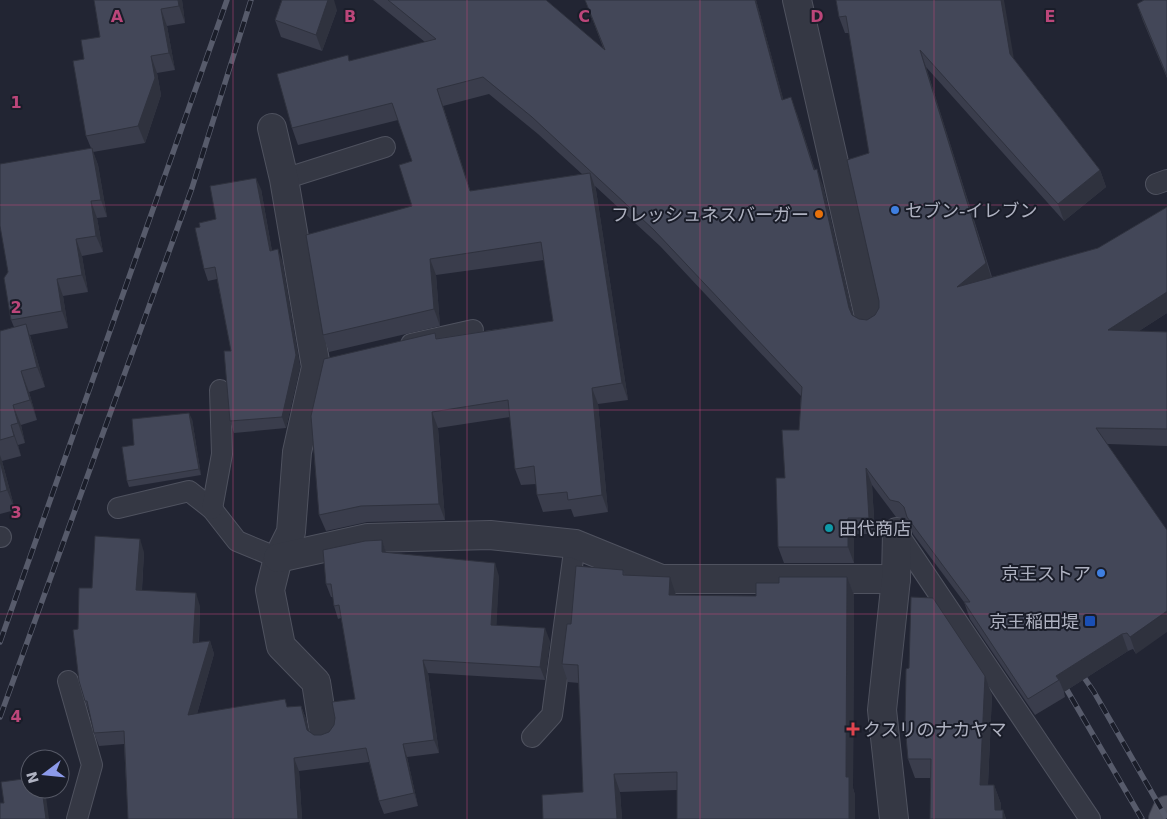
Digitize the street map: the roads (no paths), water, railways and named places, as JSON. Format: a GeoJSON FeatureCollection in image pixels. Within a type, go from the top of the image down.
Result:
{"type":"FeatureCollection","features":[{"type":"Feature","properties":{"kind":"main road"},"geometry":{"type":"LineString","coordinates":[[1163,819],[1167,810]]}},
{"type":"Feature","properties":{"kind":"street"},"geometry":{"type":"LineString","coordinates":[[797,0],[870,321]]}},
{"type":"Feature","properties":{"kind":"street"},"geometry":{"type":"LineString","coordinates":[[272,128],[325,365],[297,452],[291,532],[278,558],[270,590],[281,646],[316,682],[324,733]]}},
{"type":"Feature","properties":{"kind":"street"},"geometry":{"type":"LineString","coordinates":[[894,819],[882,710],[896,579],[897,532]]}},
{"type":"Feature","properties":{"kind":"street"},"geometry":{"type":"LineString","coordinates":[[278,558],[368,538],[490,535],[574,544],[661,579],[896,579]]}},
{"type":"Feature","properties":{"kind":"lane"},"geometry":{"type":"LineString","coordinates":[[284,178],[385,147]]}},
{"type":"Feature","properties":{"kind":"lane"},"geometry":{"type":"LineString","coordinates":[[390,349],[473,330]]}},
{"type":"Feature","properties":{"kind":"lane"},"geometry":{"type":"LineString","coordinates":[[212,509],[222,454],[220,390]]}},
{"type":"Feature","properties":{"kind":"lane"},"geometry":{"type":"LineString","coordinates":[[118,508],[189,490],[212,509],[237,541],[278,558]]}},
{"type":"Feature","properties":{"kind":"lane"},"geometry":{"type":"LineString","coordinates":[[897,532],[1090,819]]}},
{"type":"Feature","properties":{"kind":"lane"},"geometry":{"type":"LineString","coordinates":[[532,737],[552,715],[574,544]]}},
{"type":"Feature","properties":{"kind":"lane"},"geometry":{"type":"LineString","coordinates":[[68,681],[92,765],[77,819]]}},
{"type":"Feature","properties":{"kind":"railway"},"geometry":{"type":"LineString","coordinates":[[0,642],[227,0]]}},
{"type":"Feature","properties":{"kind":"railway"},"geometry":{"type":"LineString","coordinates":[[0,717],[192,188],[251,0]]}},
{"type":"Feature","properties":{"kind":"railway"},"geometry":{"type":"LineString","coordinates":[[1077,667],[1094,692],[1167,819]]}},
{"type":"Feature","properties":{"kind":"railway"},"geometry":{"type":"LineString","coordinates":[[1060,678],[1142,819]]}},
{"type":"Feature","properties":{"kind":"place","name":"セブン-イレブン"},"geometry":{"type":"Point","coordinates":[895,210]}},
{"type":"Feature","properties":{"kind":"place","name":"フレッシュネスバーガー"},"geometry":{"type":"Point","coordinates":[819,214]}},
{"type":"Feature","properties":{"kind":"place","name":"田代商店"},"geometry":{"type":"Point","coordinates":[829,528]}},
{"type":"Feature","properties":{"kind":"place","name":"京王ストア"},"geometry":{"type":"Point","coordinates":[1101,573]}},
{"type":"Feature","properties":{"kind":"place","name":"京王稲田堤"},"geometry":{"type":"Point","coordinates":[1090,621]}},
{"type":"Feature","properties":{"kind":"place","name":"クスリのナカヤマ"},"geometry":{"type":"Point","coordinates":[853,729]}}]}
